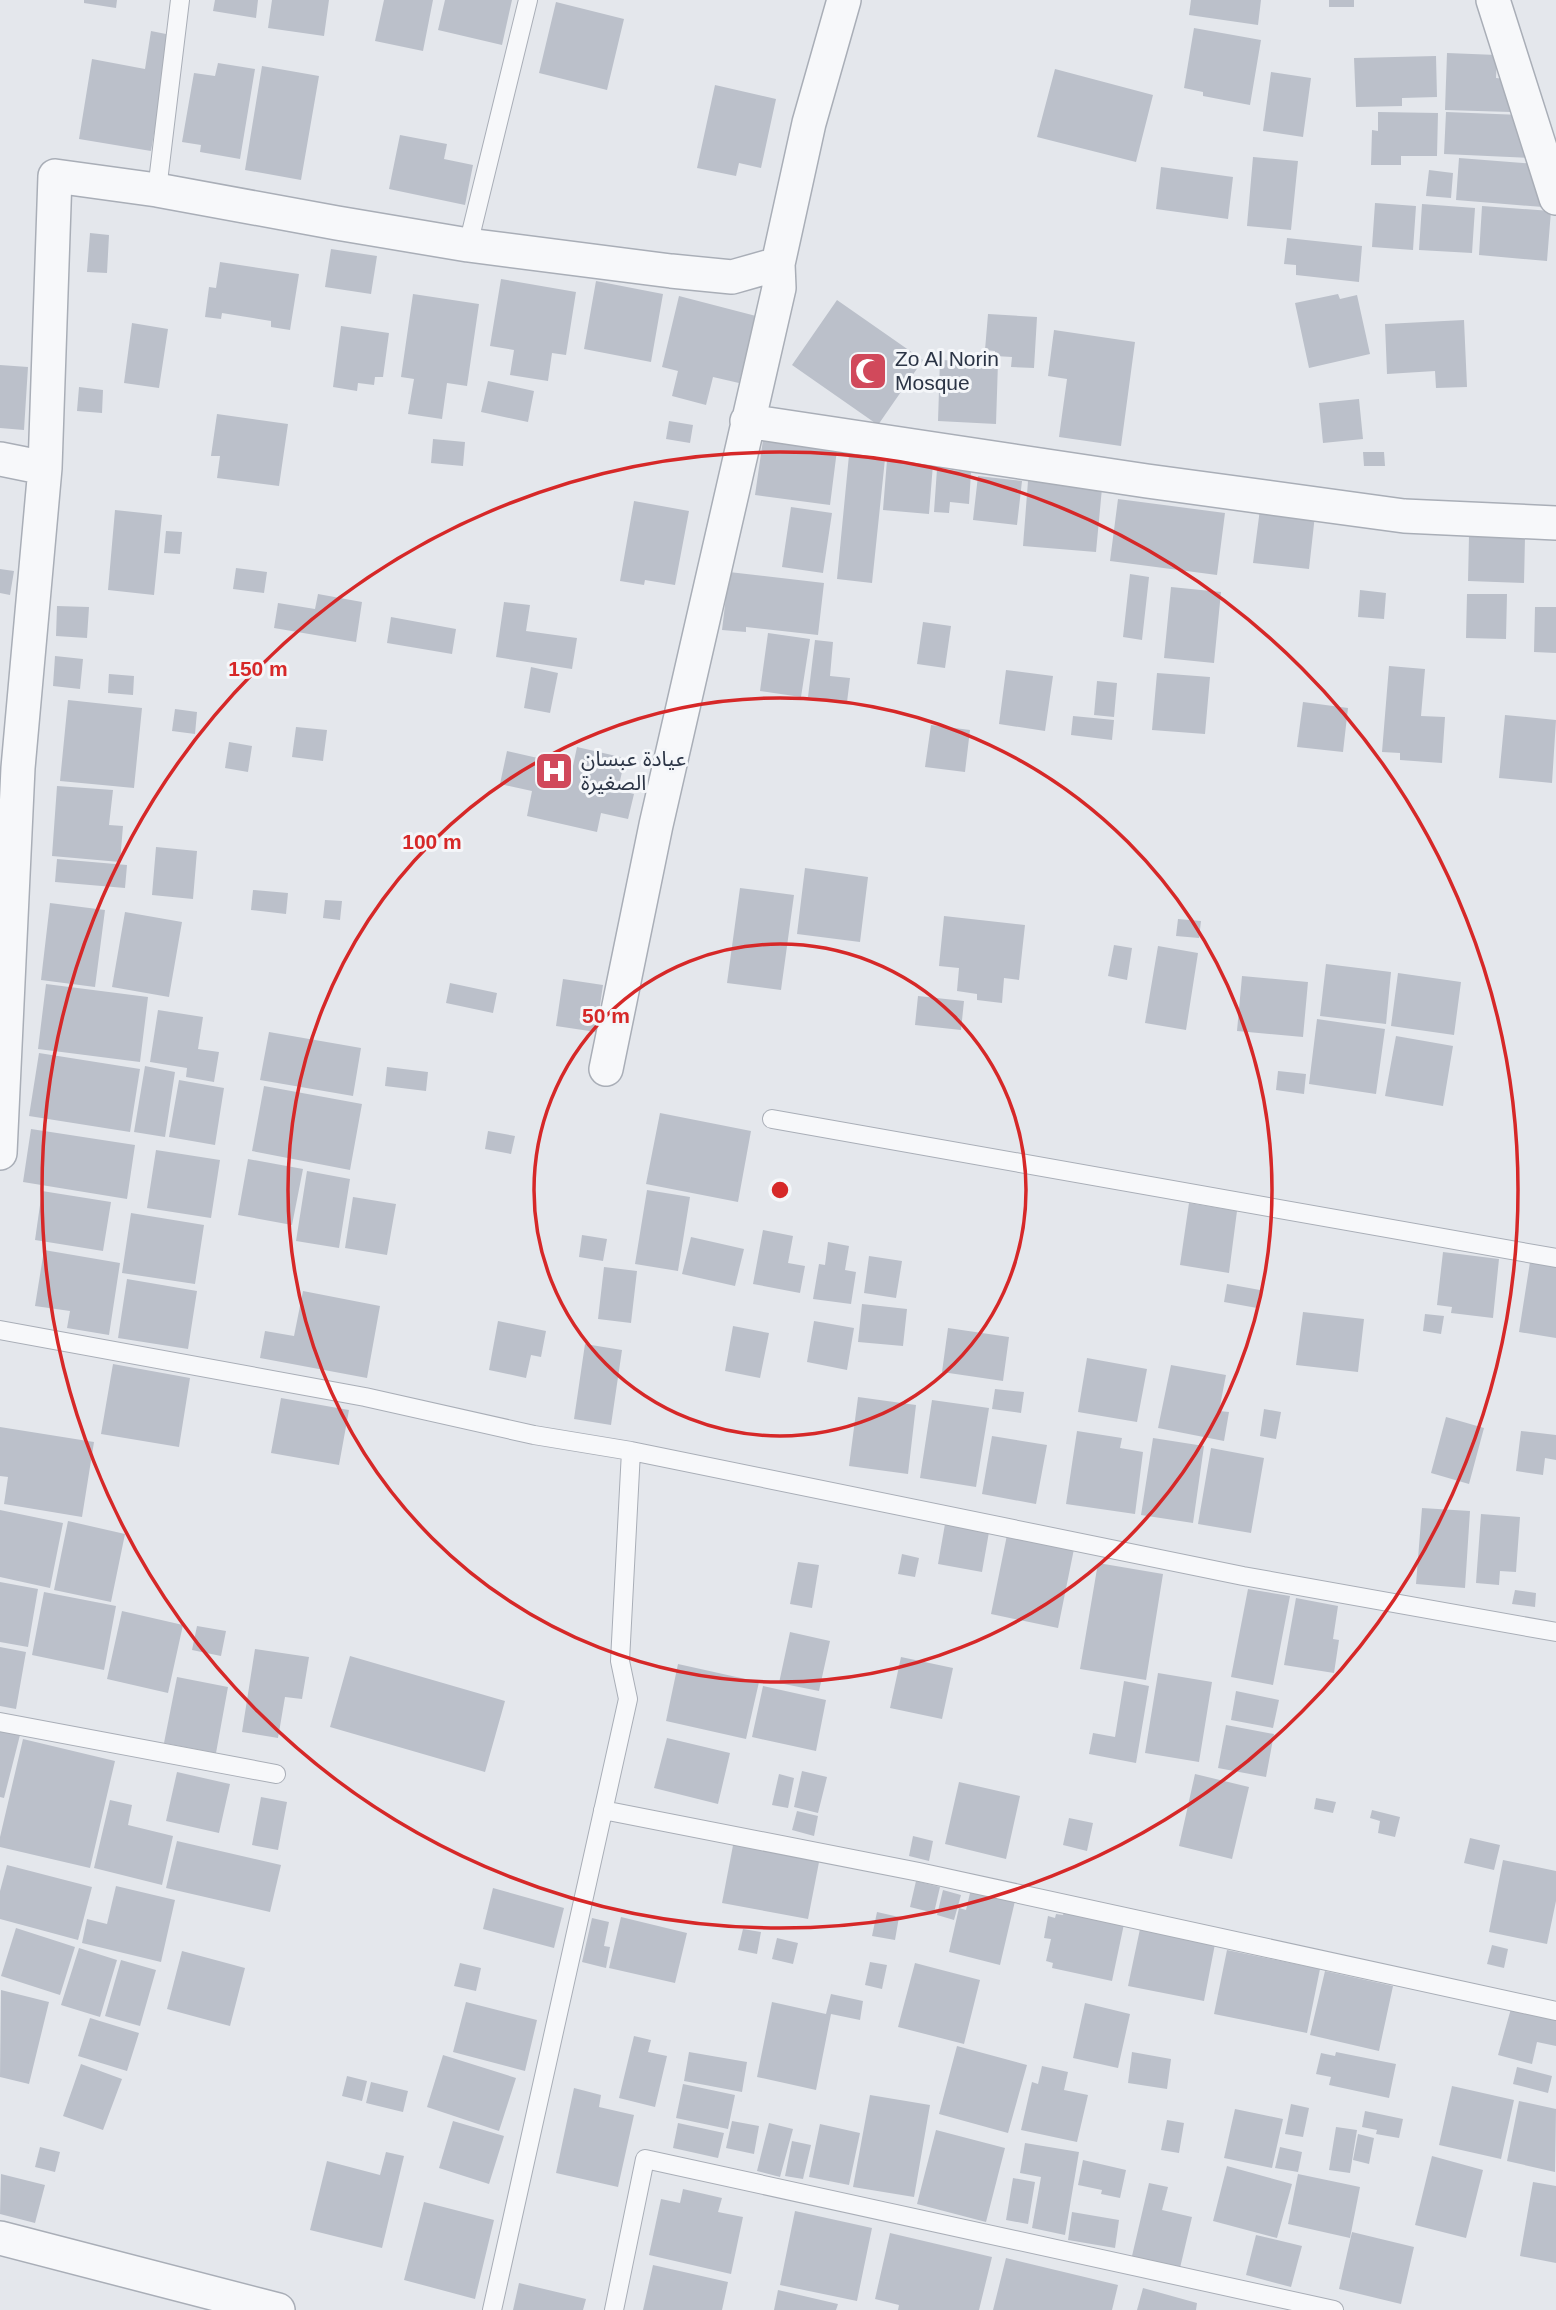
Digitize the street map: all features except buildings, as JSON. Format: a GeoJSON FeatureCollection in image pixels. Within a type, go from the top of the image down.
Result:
{"type":"FeatureCollection","features":[{"type":"Feature","properties":{"kind":"street"},"geometry":{"type":"LineString","coordinates":[[606,1069],[656,825],[779,288],[778,264],[809,123],[844,0]]}},
{"type":"Feature","properties":{"kind":"street"},"geometry":{"type":"LineString","coordinates":[[1493,0],[1556,198]]}},
{"type":"Feature","properties":{"kind":"street"},"geometry":{"type":"LineString","coordinates":[[0,1153],[18,768],[45,468],[55,176],[157,190],[468,244],[732,277],[778,264]]}},
{"type":"Feature","properties":{"kind":"street"},"geometry":{"type":"LineString","coordinates":[[747,421],[1147,481],[1404,516],[1556,523]]}},
{"type":"Feature","properties":{"kind":"street"},"geometry":{"type":"LineString","coordinates":[[0,459],[45,468]]}},
{"type":"Feature","properties":{"kind":"street"},"geometry":{"type":"LineString","coordinates":[[0,2238],[278,2310]]}},
{"type":"Feature","properties":{"kind":"lane"},"geometry":{"type":"LineString","coordinates":[[157,190],[180,0]]}},
{"type":"Feature","properties":{"kind":"lane"},"geometry":{"type":"LineString","coordinates":[[468,244],[528,0]]}},
{"type":"Feature","properties":{"kind":"lane"},"geometry":{"type":"LineString","coordinates":[[772,1119],[1556,1258]]}},
{"type":"Feature","properties":{"kind":"lane"},"geometry":{"type":"LineString","coordinates":[[0,1330],[365,1397],[534,1435],[631,1451],[1243,1576],[1556,1632]]}},
{"type":"Feature","properties":{"kind":"lane"},"geometry":{"type":"LineString","coordinates":[[492,2310],[628,1699],[620,1661],[631,1451]]}},
{"type":"Feature","properties":{"kind":"lane"},"geometry":{"type":"LineString","coordinates":[[0,1722],[276,1774]]}},
{"type":"Feature","properties":{"kind":"lane"},"geometry":{"type":"LineString","coordinates":[[603,1810],[919,1872],[1556,2011]]}},
{"type":"Feature","properties":{"kind":"lane"},"geometry":{"type":"LineString","coordinates":[[614,2310],[645,2158],[1334,2310]]}},
{"type":"Feature","properties":{"kind":"place","name":"Zo Al Norin Mosque"},"geometry":{"type":"Point","coordinates":[868,371]}},
{"type":"Feature","properties":{"kind":"place","name":"عيادة عبسان الصغيرة"},"geometry":{"type":"Point","coordinates":[554,771]}}]}
